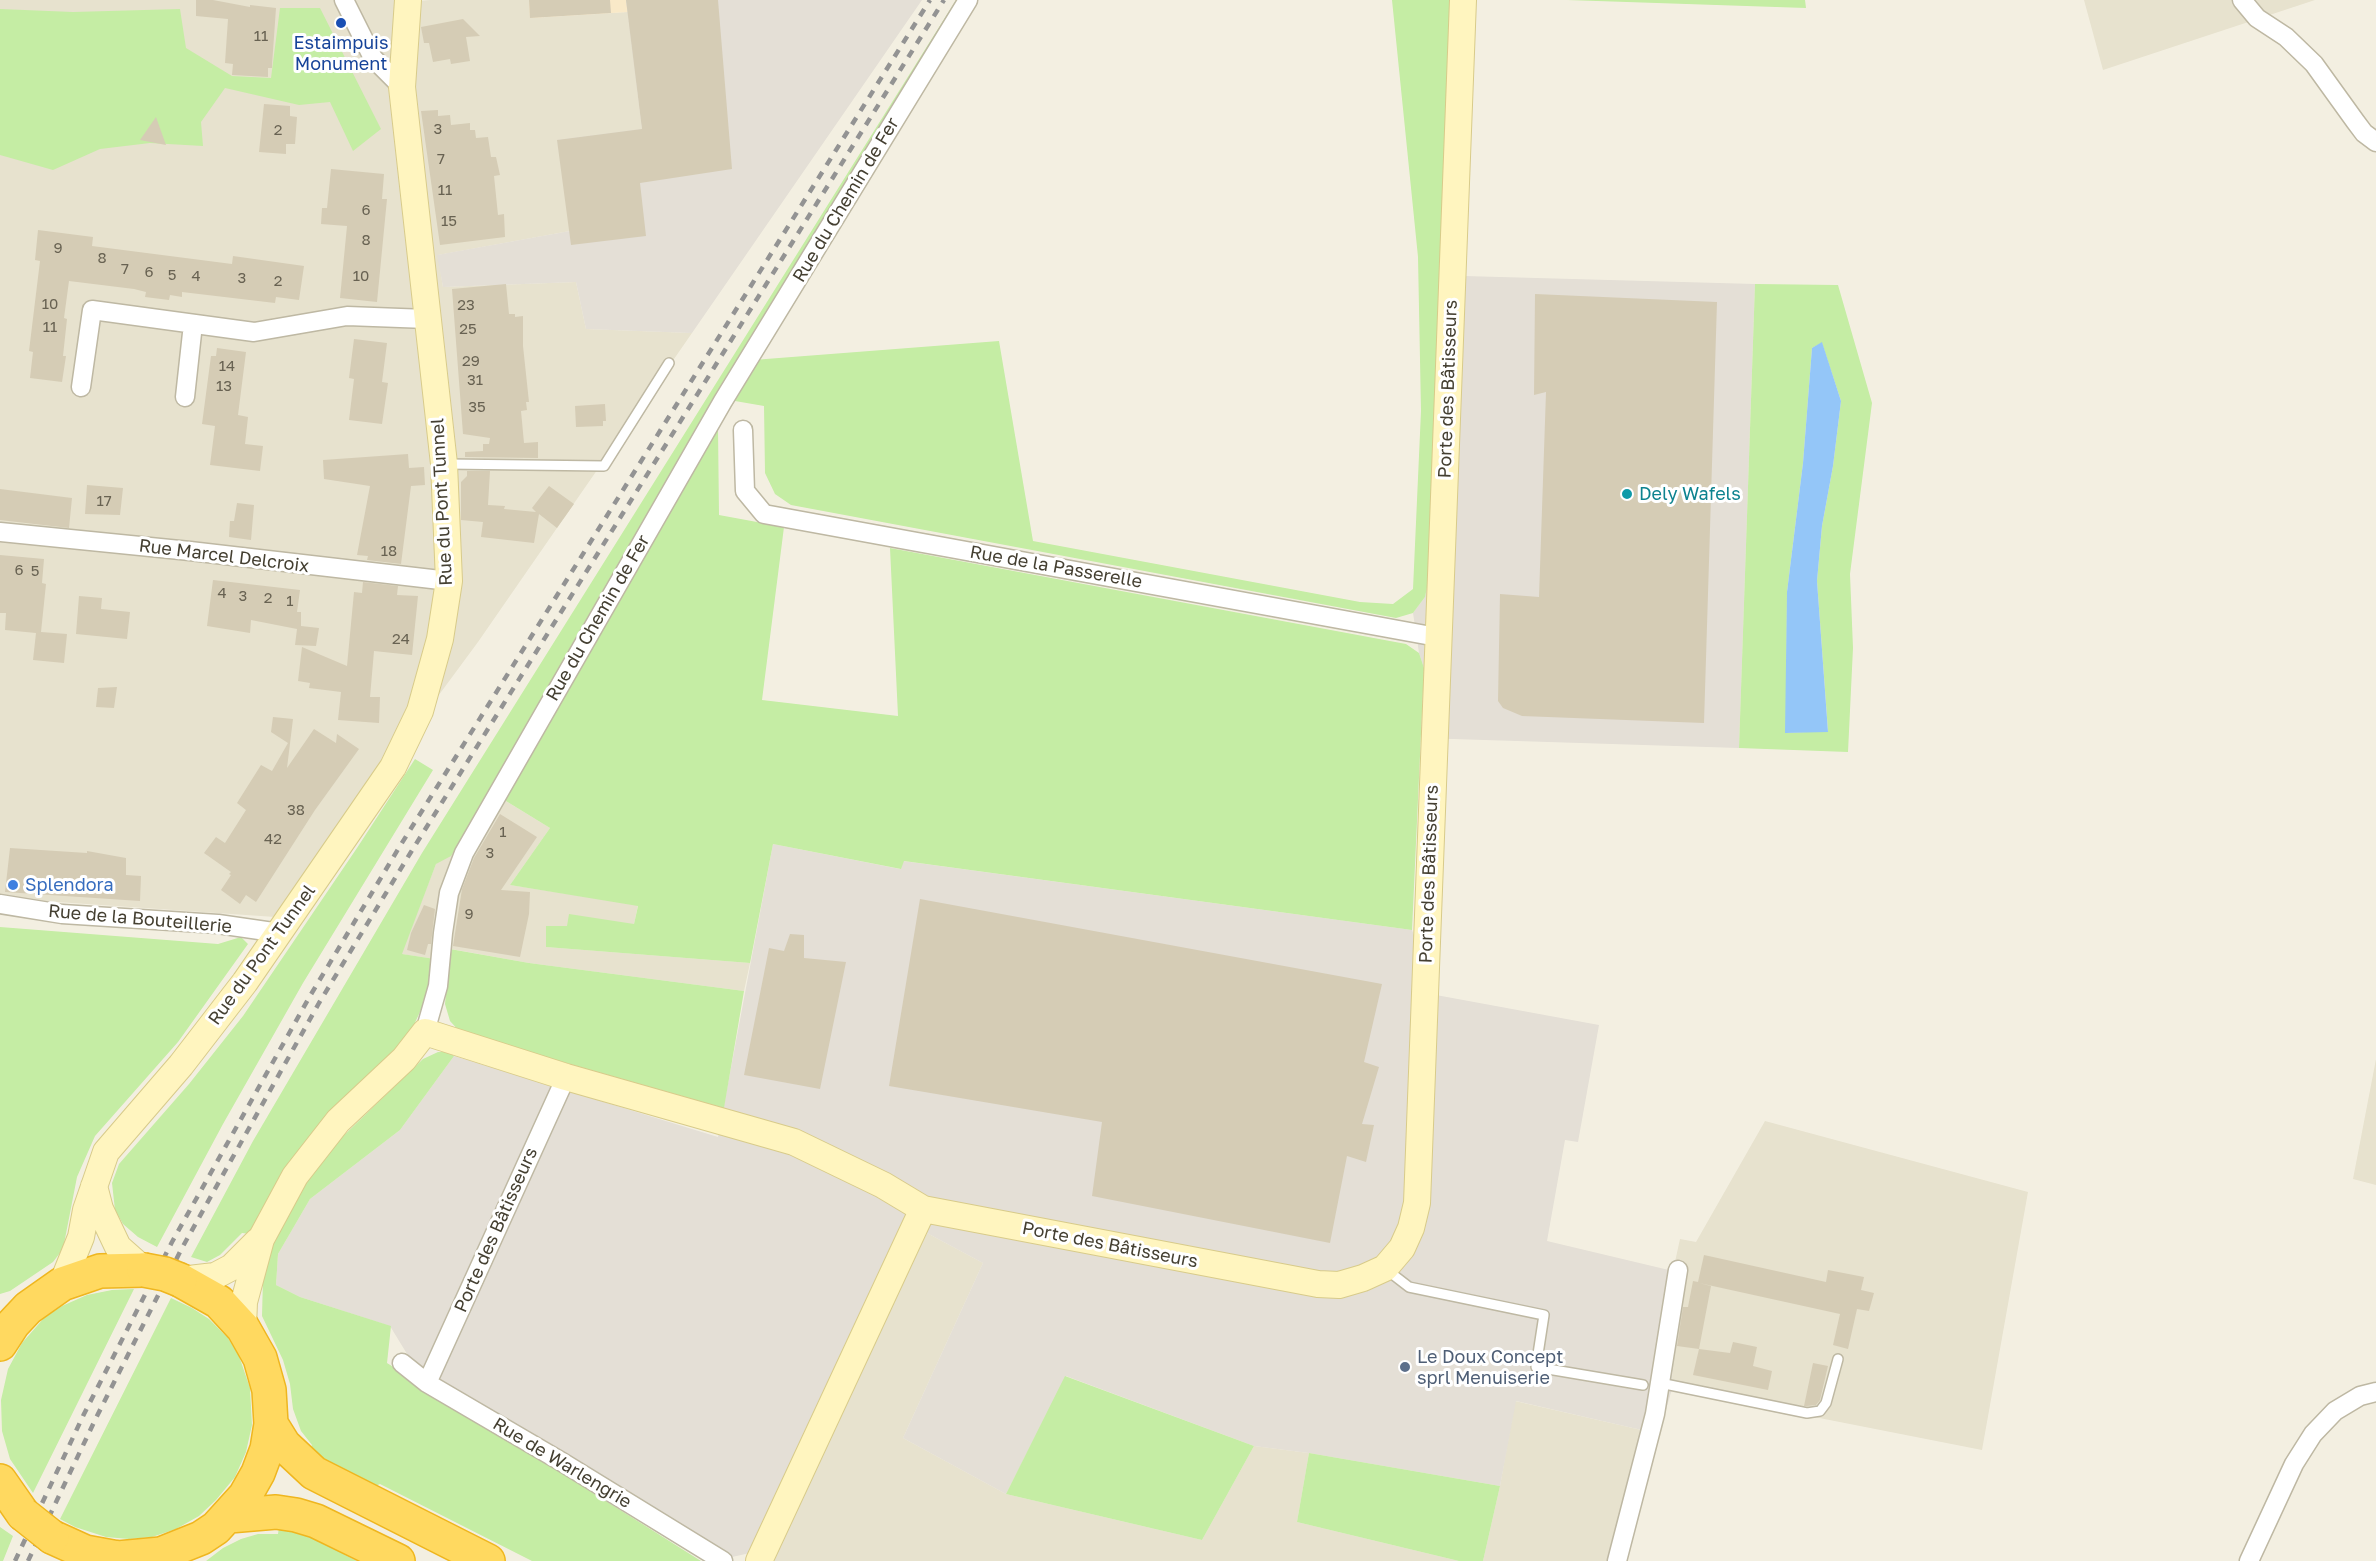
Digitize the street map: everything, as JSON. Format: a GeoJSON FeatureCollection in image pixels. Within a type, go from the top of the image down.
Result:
{"type":"FeatureCollection","features":[{"type":"Feature","properties":{"kind":"highway"},"geometry":{"type":"LineString","coordinates":[[0,1481],[12,1511],[52,1537],[85,1552],[120,1559],[194,1549],[246,1496],[267,1449],[271,1424],[269,1390],[260,1358],[243,1328],[219,1302],[165,1274],[144,1270],[100,1271],[62,1284],[44,1295],[4,1330]]}},
{"type":"Feature","properties":{"kind":"highway"},"geometry":{"type":"LineString","coordinates":[[271,1424],[284,1445],[314,1473],[488,1561]]}},
{"type":"Feature","properties":{"kind":"highway"},"geometry":{"type":"LineString","coordinates":[[229,1515],[276,1512],[296,1515],[316,1521],[398,1561]]}},
{"type":"Feature","properties":{"kind":"street"},"geometry":{"type":"LineString","coordinates":[[344,0],[373,58],[402,87]]}},
{"type":"Feature","properties":{"kind":"street","name":"Rue du Pont Tunnel"},"geometry":{"type":"LineString","coordinates":[[62,1284],[81,1237],[86,1210],[106,1152],[181,1065],[280,933],[393,767],[416,720],[440,639],[449,580],[444,464],[402,87],[408,0]]}},
{"type":"Feature","properties":{"kind":"street","name":"Rue du Chemin de Fer"},"geometry":{"type":"LineString","coordinates":[[243,1328],[244,1302],[261,1239],[295,1176],[338,1121],[404,1059],[424,1032],[438,986],[443,933],[450,893],[464,854],[723,401],[968,0]]}},
{"type":"Feature","properties":{"kind":"street","name":"Porte des Bâtisseurs"},"geometry":{"type":"LineString","coordinates":[[424,1032],[566,1077],[794,1143],[884,1185],[922,1209],[1318,1284],[1339,1285],[1385,1268],[1402,1248],[1411,1228],[1417,1203],[1463,0]]}},
{"type":"Feature","properties":{"kind":"street"},"geometry":{"type":"LineString","coordinates":[[2242,0],[2257,18],[2286,37],[2314,63],[2359,127],[2376,142]]}},
{"type":"Feature","properties":{"kind":"street"},"geometry":{"type":"LineString","coordinates":[[81,387],[92,310],[254,332],[347,316],[428,319]]}},
{"type":"Feature","properties":{"kind":"street"},"geometry":{"type":"LineString","coordinates":[[185,397],[194,324]]}},
{"type":"Feature","properties":{"kind":"street","name":"Rue de la Passerelle"},"geometry":{"type":"LineString","coordinates":[[743,430],[745,491],[764,514],[1437,637]]}},
{"type":"Feature","properties":{"kind":"street","name":"Rue Marcel Delcroix"},"geometry":{"type":"LineString","coordinates":[[0,532],[449,580]]}},
{"type":"Feature","properties":{"kind":"street","name":"Rue de la Bouteillerie"},"geometry":{"type":"LineString","coordinates":[[0,904],[62,914],[218,924],[280,933]]}},
{"type":"Feature","properties":{"kind":"street","name":"Porte des Bâtisseurs"},"geometry":{"type":"LineString","coordinates":[[427,1383],[566,1077]]}},
{"type":"Feature","properties":{"kind":"street"},"geometry":{"type":"LineString","coordinates":[[94,1186],[100,1209],[118,1247],[144,1270]]}},
{"type":"Feature","properties":{"kind":"street"},"geometry":{"type":"LineString","coordinates":[[759,1561],[922,1209]]}},
{"type":"Feature","properties":{"kind":"street","name":"Rue du Chemin de Fer"},"geometry":{"type":"LineString","coordinates":[[180,1280],[215,1276],[232,1268],[261,1239]]}},
{"type":"Feature","properties":{"kind":"street"},"geometry":{"type":"LineString","coordinates":[[1617,1561],[1646,1451],[1652,1384],[1678,1270]]}},
{"type":"Feature","properties":{"kind":"street","name":"Rue de Warlengrie"},"geometry":{"type":"LineString","coordinates":[[402,1363],[427,1383],[562,1462],[723,1561]]}},
{"type":"Feature","properties":{"kind":"street"},"geometry":{"type":"LineString","coordinates":[[2248,1561],[2294,1464],[2313,1434],[2335,1411],[2360,1396],[2376,1392]]}},
{"type":"Feature","properties":{"kind":"lane"},"geometry":{"type":"LineString","coordinates":[[444,464],[604,466],[669,363]]}},
{"type":"Feature","properties":{"kind":"lane"},"geometry":{"type":"LineString","coordinates":[[1385,1268],[1409,1287],[1544,1315],[1536,1367],[1652,1384],[1807,1413],[1820,1411],[1826,1403],[1838,1359]]}},
{"type":"Feature","properties":{"kind":"shaded area"},"geometry":{"type":"Polygon","coordinates":[[[0,0],[408,0],[409,2],[529,0],[531,18],[628,12],[642,129],[570,231],[438,255],[443,287],[576,282],[586,329],[692,333],[478,642],[275,917],[0,898],[0,0]]]}},
{"type":"Feature","properties":{"kind":"shaded area"},"geometry":{"type":"Polygon","coordinates":[[[529,0],[626,0],[628,12],[530,18],[529,0]]]}},
{"type":"Feature","properties":{"kind":"shaded area"},"geometry":{"type":"Polygon","coordinates":[[[626,0],[922,0],[692,333],[586,329],[576,282],[443,287],[437,255],[570,231],[557,140],[642,129],[626,0]]]}},
{"type":"Feature","properties":{"kind":"shaded area"},"geometry":{"type":"Polygon","coordinates":[[[2084,0],[2315,0],[2103,70],[2084,0]]]}},
{"type":"Feature","properties":{"kind":"shaded area"},"geometry":{"type":"Polygon","coordinates":[[[1464,276],[1755,284],[1739,748],[1421,738],[1424,668],[1419,653],[1413,613],[1425,597],[1464,276]]]}},
{"type":"Feature","properties":{"kind":"shaded area"},"geometry":{"type":"Polygon","coordinates":[[[491,792],[550,828],[510,885],[638,905],[634,924],[567,927],[546,947],[750,963],[744,991],[529,963],[451,949],[435,959],[401,954],[436,864],[491,792]]]}},
{"type":"Feature","properties":{"kind":"shaded area"},"geometry":{"type":"Polygon","coordinates":[[[773,844],[900,869],[903,861],[1412,930],[1436,995],[1599,1025],[1578,1142],[1565,1140],[1547,1241],[1673,1271],[1672,1389],[1659,1434],[1516,1401],[1500,1486],[1309,1453],[1254,1446],[1066,1376],[1006,1494],[903,1438],[983,1263],[927,1233],[903,1232],[750,1553],[732,1557],[415,1367],[390,1326],[300,1297],[276,1285],[278,1254],[310,1199],[400,1130],[454,1056],[718,1137],[773,844]]]}},
{"type":"Feature","properties":{"kind":"shaded area"},"geometry":{"type":"Polygon","coordinates":[[[2376,1059],[2376,1185],[2353,1179],[2376,1059]]]}},
{"type":"Feature","properties":{"kind":"shaded area"},"geometry":{"type":"Polygon","coordinates":[[[1765,1121],[2028,1192],[1982,1450],[1672,1389],[1673,1271],[1680,1239],[1696,1242],[1765,1121]]]}},
{"type":"Feature","properties":{"kind":"shaded area"},"geometry":{"type":"Polygon","coordinates":[[[927,1233],[983,1263],[903,1438],[1006,1494],[1202,1540],[1254,1446],[1309,1453],[1297,1522],[1459,1561],[772,1561],[927,1233]]]}},
{"type":"Feature","properties":{"kind":"shaded area"},"geometry":{"type":"Polygon","coordinates":[[[1515,1401],[1659,1434],[1624,1561],[1483,1561],[1500,1486],[1515,1401]]]}},
{"type":"Feature","properties":{"kind":"green space"},"geometry":{"type":"Polygon","coordinates":[[[956,0],[964,0],[491,792],[451,856],[436,864],[402,954],[435,959],[426,999],[412,1029],[395,1055],[314,1133],[288,1164],[251,1234],[242,1233],[220,1255],[207,1262],[191,1257],[253,1141],[422,853],[956,0]]]}},
{"type":"Feature","properties":{"kind":"green space"},"geometry":{"type":"Polygon","coordinates":[[[1392,0],[1451,0],[1430,573],[1425,597],[1413,613],[1396,618],[791,505],[775,494],[765,473],[764,406],[735,401],[718,428],[719,515],[784,527],[762,700],[898,716],[890,548],[1406,644],[1419,653],[1424,668],[1412,930],[904,861],[901,869],[773,844],[750,963],[546,947],[546,926],[567,926],[569,914],[634,924],[638,906],[510,885],[550,828],[501,798],[753,360],[999,341],[1033,541],[1360,602],[1393,604],[1413,589],[1421,411],[1418,257],[1392,0]]]}},
{"type":"Feature","properties":{"kind":"green space"},"geometry":{"type":"Polygon","coordinates":[[[1567,0],[1805,0],[1806,8],[1567,0]]]}},
{"type":"Feature","properties":{"kind":"green space"},"geometry":{"type":"Polygon","coordinates":[[[280,8],[320,8],[381,129],[353,151],[330,102],[299,105],[225,88],[201,122],[203,146],[150,143],[100,149],[53,170],[0,155],[0,9],[73,12],[180,9],[186,48],[232,76],[271,78],[280,8]]]}},
{"type":"Feature","properties":{"kind":"green space"},"geometry":{"type":"Polygon","coordinates":[[[1755,284],[1838,285],[1872,403],[1850,574],[1853,648],[1848,752],[1739,748],[1755,284]],[[1822,343],[1812,348],[1803,463],[1787,592],[1786,733],[1828,731],[1817,581],[1822,526],[1833,466],[1841,401],[1822,343]]]}},
{"type":"Feature","properties":{"kind":"green space"},"geometry":{"type":"Polygon","coordinates":[[[415,759],[433,770],[303,983],[157,1247],[138,1237],[123,1224],[115,1210],[112,1183],[119,1164],[189,1084],[243,1016],[415,759]]]}},
{"type":"Feature","properties":{"kind":"green space"},"geometry":{"type":"Polygon","coordinates":[[[0,927],[218,944],[241,937],[248,944],[178,1042],[95,1136],[77,1177],[63,1249],[53,1262],[10,1291],[0,1294],[0,927]]]}},
{"type":"Feature","properties":{"kind":"green space"},"geometry":{"type":"Polygon","coordinates":[[[450,949],[529,963],[744,991],[724,1108],[461,1033],[450,1021],[445,1004],[450,949]]]}},
{"type":"Feature","properties":{"kind":"green space"},"geometry":{"type":"Polygon","coordinates":[[[438,1052],[448,1052],[454,1056],[400,1130],[310,1199],[278,1254],[276,1285],[300,1297],[391,1326],[387,1363],[701,1561],[532,1561],[380,1484],[371,1488],[309,1452],[312,1445],[301,1431],[293,1409],[290,1384],[283,1360],[262,1316],[263,1278],[259,1274],[290,1205],[309,1172],[423,1059],[438,1052]]]}},
{"type":"Feature","properties":{"kind":"green space"},"geometry":{"type":"Polygon","coordinates":[[[134,1289],[33,1493],[10,1459],[2,1431],[1,1400],[8,1369],[22,1343],[44,1318],[62,1306],[87,1295],[134,1289]]]}},
{"type":"Feature","properties":{"kind":"green space"},"geometry":{"type":"Polygon","coordinates":[[[171,1298],[209,1319],[228,1338],[239,1356],[250,1388],[252,1425],[246,1452],[235,1477],[216,1500],[199,1516],[176,1529],[152,1537],[129,1539],[106,1537],[75,1527],[60,1519],[171,1298]]]}},
{"type":"Feature","properties":{"kind":"green space"},"geometry":{"type":"Polygon","coordinates":[[[1065,1376],[1254,1446],[1202,1540],[1006,1494],[1065,1376]]]}},
{"type":"Feature","properties":{"kind":"green space"},"geometry":{"type":"Polygon","coordinates":[[[1309,1453],[1500,1486],[1483,1561],[1459,1561],[1297,1522],[1309,1453]]]}},
{"type":"Feature","properties":{"kind":"green space"},"geometry":{"type":"Polygon","coordinates":[[[0,1527],[13,1536],[3,1561],[0,1561],[0,1527]]]}},
{"type":"Feature","properties":{"kind":"green space"},"geometry":{"type":"Polygon","coordinates":[[[279,1527],[339,1546],[345,1555],[357,1561],[206,1561],[223,1548],[241,1539],[258,1534],[278,1534],[279,1527]]]}},
{"type":"Feature","properties":{"kind":"water"},"geometry":{"type":"Polygon","coordinates":[[[1822,342],[1841,401],[1833,466],[1822,526],[1817,581],[1828,732],[1785,733],[1787,592],[1803,463],[1812,348],[1822,342]]]}},
{"type":"Feature","properties":{"kind":"building"},"geometry":{"type":"Polygon","coordinates":[[[196,0],[276,8],[272,68],[268,68],[268,77],[232,75],[233,64],[225,63],[228,19],[196,16],[196,0]]]}},
{"type":"Feature","properties":{"kind":"building"},"geometry":{"type":"Polygon","coordinates":[[[529,0],[610,0],[611,13],[530,18],[529,0]]]}},
{"type":"Feature","properties":{"kind":"building"},"geometry":{"type":"Polygon","coordinates":[[[626,0],[718,0],[732,169],[640,183],[646,236],[571,245],[557,140],[642,129],[626,0]]]}},
{"type":"Feature","properties":{"kind":"building"},"geometry":{"type":"Polygon","coordinates":[[[463,19],[480,36],[466,37],[470,61],[451,64],[450,59],[433,62],[429,43],[424,43],[421,27],[463,19]]]}},
{"type":"Feature","properties":{"kind":"building"},"geometry":{"type":"Polygon","coordinates":[[[264,104],[290,106],[290,116],[297,117],[295,144],[286,144],[286,154],[259,152],[264,104]]]}},
{"type":"Feature","properties":{"kind":"building"},"geometry":{"type":"Polygon","coordinates":[[[438,110],[438,116],[450,115],[451,125],[470,123],[470,130],[475,130],[476,138],[488,137],[491,157],[496,157],[500,175],[494,176],[498,215],[504,214],[505,237],[440,245],[421,111],[438,110]]]}},
{"type":"Feature","properties":{"kind":"building"},"geometry":{"type":"Polygon","coordinates":[[[156,117],[166,145],[140,140],[156,117]]]}},
{"type":"Feature","properties":{"kind":"building"},"geometry":{"type":"Polygon","coordinates":[[[331,169],[384,174],[382,199],[387,199],[377,302],[340,298],[347,226],[321,224],[322,208],[327,208],[331,169]]]}},
{"type":"Feature","properties":{"kind":"building"},"geometry":{"type":"Polygon","coordinates":[[[38,230],[93,237],[92,246],[232,264],[233,256],[304,266],[299,300],[276,297],[275,303],[182,292],[182,297],[170,295],[169,300],[145,297],[146,292],[134,289],[69,281],[64,318],[67,319],[63,356],[66,356],[62,382],[30,378],[33,352],[29,351],[40,261],[35,260],[38,230]]]}},
{"type":"Feature","properties":{"kind":"building"},"geometry":{"type":"Polygon","coordinates":[[[506,284],[509,314],[515,314],[515,317],[523,316],[523,346],[529,402],[526,402],[527,410],[521,411],[524,443],[538,442],[538,458],[465,457],[465,452],[483,451],[483,444],[489,444],[490,438],[463,434],[452,289],[506,284]]]}},
{"type":"Feature","properties":{"kind":"building","name":"Dely Wafels"},"geometry":{"type":"Polygon","coordinates":[[[1535,294],[1717,302],[1704,723],[1522,716],[1503,708],[1498,701],[1500,594],[1539,597],[1546,392],[1534,395],[1535,294]]]}},
{"type":"Feature","properties":{"kind":"building"},"geometry":{"type":"Polygon","coordinates":[[[354,339],[387,343],[382,382],[388,383],[382,424],[349,420],[354,379],[349,378],[354,339]]]}},
{"type":"Feature","properties":{"kind":"building"},"geometry":{"type":"Polygon","coordinates":[[[217,348],[246,352],[238,415],[248,417],[245,444],[263,446],[260,471],[210,465],[215,426],[202,424],[211,356],[216,356],[217,348]]]}},
{"type":"Feature","properties":{"kind":"building"},"geometry":{"type":"Polygon","coordinates":[[[605,404],[606,421],[603,421],[603,426],[576,427],[575,406],[605,404]]]}},
{"type":"Feature","properties":{"kind":"building"},"geometry":{"type":"Polygon","coordinates":[[[408,454],[409,468],[424,467],[425,485],[411,486],[401,564],[367,560],[368,556],[357,555],[370,486],[324,479],[323,460],[408,454]]]}},
{"type":"Feature","properties":{"kind":"building"},"geometry":{"type":"Polygon","coordinates":[[[467,471],[490,471],[488,505],[536,512],[532,508],[549,486],[574,504],[557,528],[539,514],[534,543],[481,537],[483,522],[461,520],[461,482],[467,476],[467,471]]]}},
{"type":"Feature","properties":{"kind":"building"},"geometry":{"type":"Polygon","coordinates":[[[87,485],[123,488],[120,515],[85,514],[87,485]]]}},
{"type":"Feature","properties":{"kind":"building"},"geometry":{"type":"Polygon","coordinates":[[[0,489],[72,498],[69,528],[0,520],[0,489]]]}},
{"type":"Feature","properties":{"kind":"building"},"geometry":{"type":"Polygon","coordinates":[[[237,503],[254,505],[251,540],[229,537],[230,521],[234,521],[237,503]]]}},
{"type":"Feature","properties":{"kind":"building"},"geometry":{"type":"Polygon","coordinates":[[[0,555],[44,559],[42,583],[46,584],[41,632],[67,634],[64,663],[33,660],[36,633],[5,630],[6,613],[0,613],[0,555]]]}},
{"type":"Feature","properties":{"kind":"building"},"geometry":{"type":"Polygon","coordinates":[[[213,580],[300,590],[297,612],[301,612],[301,626],[319,628],[316,646],[295,645],[297,629],[251,620],[250,633],[207,626],[213,580]]]}},
{"type":"Feature","properties":{"kind":"building"},"geometry":{"type":"Polygon","coordinates":[[[363,582],[398,586],[397,595],[418,596],[412,655],[374,651],[370,697],[380,697],[379,723],[338,720],[341,692],[309,688],[310,683],[298,681],[302,647],[347,666],[354,592],[362,593],[363,582]]]}},
{"type":"Feature","properties":{"kind":"building"},"geometry":{"type":"Polygon","coordinates":[[[79,596],[102,598],[101,609],[130,612],[127,639],[76,634],[79,596]]]}},
{"type":"Feature","properties":{"kind":"building"},"geometry":{"type":"Polygon","coordinates":[[[117,687],[114,708],[96,707],[98,688],[117,687]]]}},
{"type":"Feature","properties":{"kind":"building"},"geometry":{"type":"Polygon","coordinates":[[[273,717],[293,719],[287,768],[314,729],[336,743],[337,734],[359,749],[315,810],[256,902],[246,895],[240,904],[221,890],[231,872],[204,853],[216,837],[225,843],[246,810],[237,803],[261,765],[272,771],[288,743],[271,732],[273,717]]]}},
{"type":"Feature","properties":{"kind":"building"},"geometry":{"type":"Polygon","coordinates":[[[500,814],[537,837],[501,890],[530,892],[529,914],[520,957],[453,946],[462,889],[474,858],[500,814]]]}},
{"type":"Feature","properties":{"kind":"building"},"geometry":{"type":"Polygon","coordinates":[[[10,848],[87,853],[87,851],[126,858],[126,875],[141,876],[140,901],[5,892],[10,848]]]}},
{"type":"Feature","properties":{"kind":"building"},"geometry":{"type":"Polygon","coordinates":[[[920,899],[1382,984],[1364,1062],[1379,1067],[1362,1124],[1374,1125],[1366,1162],[1347,1156],[1330,1243],[1092,1196],[1102,1122],[889,1086],[920,899]]]}},
{"type":"Feature","properties":{"kind":"building"},"geometry":{"type":"Polygon","coordinates":[[[424,905],[435,909],[431,944],[428,944],[425,955],[407,950],[411,933],[424,905]]]}},
{"type":"Feature","properties":{"kind":"building"},"geometry":{"type":"Polygon","coordinates":[[[790,934],[804,935],[804,958],[846,962],[820,1089],[744,1075],[769,948],[784,951],[790,934]]]}},
{"type":"Feature","properties":{"kind":"building"},"geometry":{"type":"Polygon","coordinates":[[[1704,1255],[1826,1282],[1828,1270],[1864,1277],[1861,1290],[1874,1293],[1869,1311],[1857,1309],[1848,1349],[1833,1345],[1840,1314],[1699,1283],[1711,1286],[1699,1349],[1677,1346],[1683,1307],[1688,1307],[1693,1281],[1698,1282],[1704,1255]]]}},
{"type":"Feature","properties":{"kind":"building"},"geometry":{"type":"Polygon","coordinates":[[[1733,1342],[1757,1347],[1753,1366],[1772,1371],[1768,1390],[1693,1375],[1699,1349],[1730,1353],[1733,1342]]]}},
{"type":"Feature","properties":{"kind":"building"},"geometry":{"type":"Polygon","coordinates":[[[1813,1363],[1828,1366],[1820,1400],[1816,1405],[1804,1406],[1813,1363]]]}},
{"type":"Feature","properties":{"kind":"railway"},"geometry":{"type":"LineString","coordinates":[[15,1561],[84,1414],[172,1242],[310,996],[400,846],[930,0]]}},
{"type":"Feature","properties":{"kind":"railway"},"geometry":{"type":"LineString","coordinates":[[28,1561],[96,1418],[182,1248],[319,1003],[944,0]]}},
{"type":"Feature","properties":{"kind":"place","name":"Estaimpuis Monument"},"geometry":{"type":"Point","coordinates":[341,23]}},
{"type":"Feature","properties":{"kind":"place","name":"Dely Wafels"},"geometry":{"type":"Point","coordinates":[1627,494]}},
{"type":"Feature","properties":{"kind":"place","name":"Splendora"},"geometry":{"type":"Point","coordinates":[13,885]}},
{"type":"Feature","properties":{"kind":"place","name":"Le Doux Concept sprl Menuiserie"},"geometry":{"type":"Point","coordinates":[1405,1367]}}]}
